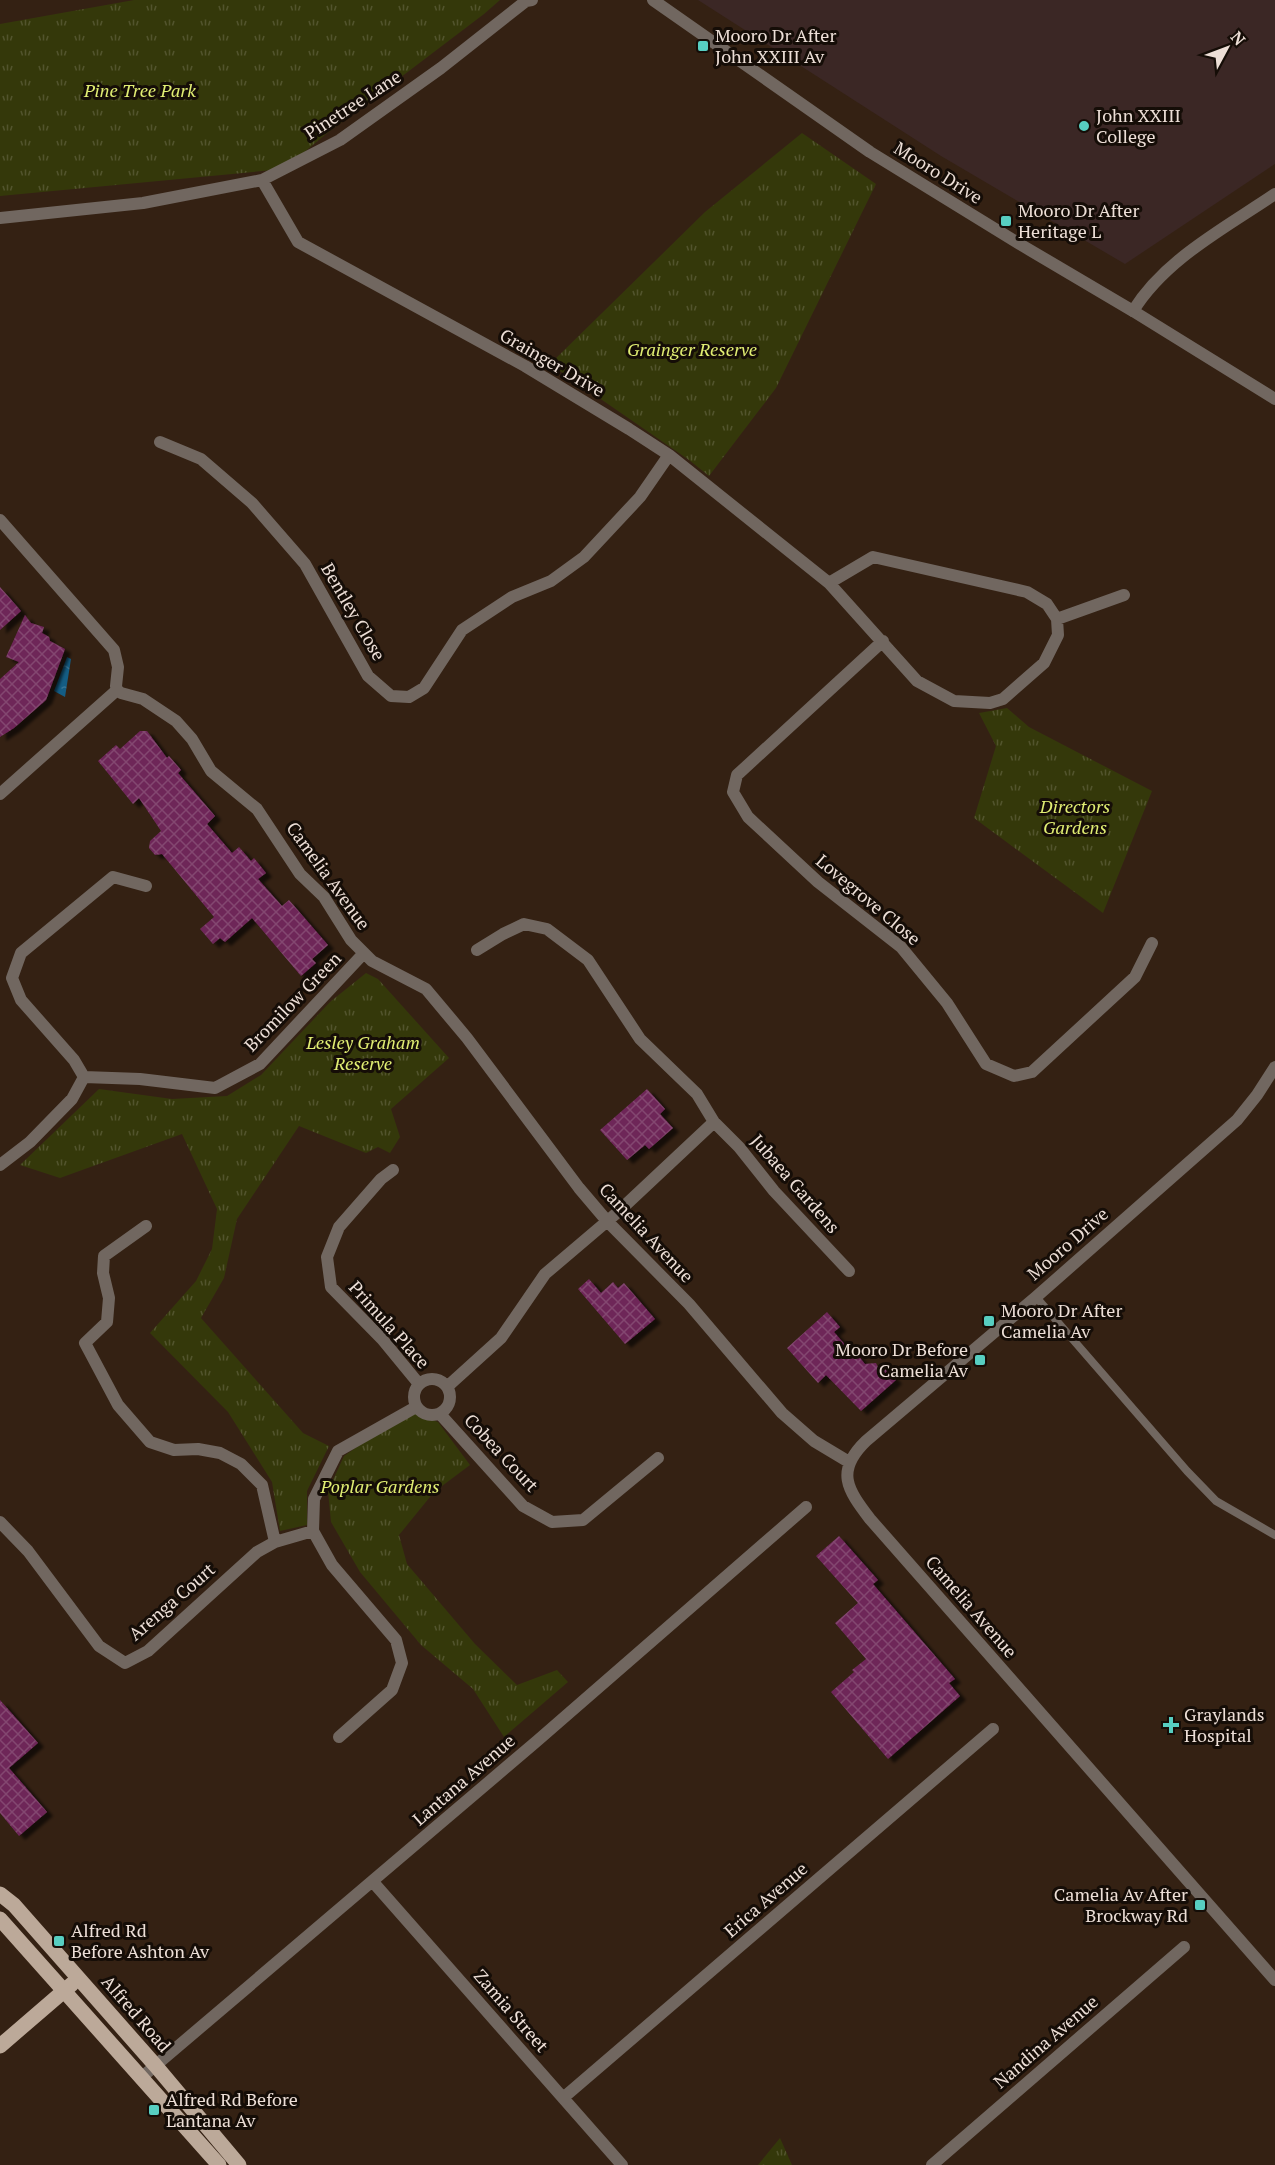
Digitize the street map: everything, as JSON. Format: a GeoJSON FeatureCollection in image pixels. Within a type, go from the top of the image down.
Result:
{"type":"FeatureCollection","features":[{"type":"Feature","properties":{"kind":"main road","name":"Alfred Road"},"geometry":{"type":"LineString","coordinates":[[0,1894],[16,1907],[155,2065],[239,2165]]}},
{"type":"Feature","properties":{"kind":"main road","name":"Alfred Road"},"geometry":{"type":"LineString","coordinates":[[0,1919],[219,2165]]}},
{"type":"Feature","properties":{"kind":"main road"},"geometry":{"type":"LineString","coordinates":[[0,2046],[79,1979]]}},
{"type":"Feature","properties":{"kind":"street","name":"Pinetree Lane"},"geometry":{"type":"LineString","coordinates":[[0,218],[143,203],[262,180],[340,140],[441,68],[528,0]]}},
{"type":"Feature","properties":{"kind":"street","name":"Mooro Drive"},"geometry":{"type":"LineString","coordinates":[[653,0],[870,152],[1275,399]]}},
{"type":"Feature","properties":{"kind":"street","name":"Grainger Drive"},"geometry":{"type":"LineString","coordinates":[[262,180],[298,242],[525,366],[669,455],[829,583],[917,681],[954,701],[990,703],[1003,699],[1044,663],[1058,634],[1057,619]]}},
{"type":"Feature","properties":{"kind":"street"},"geometry":{"type":"LineString","coordinates":[[1133,311],[1145,292],[1166,271],[1275,194]]}},
{"type":"Feature","properties":{"kind":"street","name":"Bentley Close"},"geometry":{"type":"LineString","coordinates":[[160,442],[201,459],[252,503],[305,564],[368,676],[391,696],[409,697],[424,687],[462,630],[512,597],[551,581],[584,557],[640,497],[669,455]]}},
{"type":"Feature","properties":{"kind":"street"},"geometry":{"type":"LineString","coordinates":[[0,520],[114,650],[118,667],[117,690],[0,794]]}},
{"type":"Feature","properties":{"kind":"street"},"geometry":{"type":"LineString","coordinates":[[829,583],[873,558],[1027,592],[1047,604],[1057,619],[1124,595]]}},
{"type":"Feature","properties":{"kind":"street","name":"Lovegrove Close"},"geometry":{"type":"LineString","coordinates":[[883,641],[737,775],[733,792],[748,818],[818,882],[901,947],[947,1002],[986,1064],[1014,1076],[1032,1072],[1135,977],[1152,944]]}},
{"type":"Feature","properties":{"kind":"street","name":"Camelia Avenue"},"geometry":{"type":"LineString","coordinates":[[117,690],[143,699],[176,721],[192,739],[211,771],[257,809],[300,874],[324,897],[351,940],[372,960],[426,989],[467,1038],[579,1188],[607,1221],[689,1304],[782,1413],[814,1441],[849,1462],[848,1482],[852,1496],[870,1519],[1275,1980]]}},
{"type":"Feature","properties":{"kind":"street"},"geometry":{"type":"LineString","coordinates":[[0,1165],[30,1142],[72,1099],[84,1077],[74,1060],[21,1000],[12,978],[21,953],[113,877],[147,886]]}},
{"type":"Feature","properties":{"kind":"street","name":"Jubaea Gardens"},"geometry":{"type":"LineString","coordinates":[[477,950],[524,924],[547,929],[588,960],[640,1039],[697,1094],[714,1122],[739,1147],[774,1191],[849,1271]]}},
{"type":"Feature","properties":{"kind":"street","name":"Bromilow Green"},"geometry":{"type":"LineString","coordinates":[[84,1077],[140,1079],[215,1088],[260,1064],[364,952]]}},
{"type":"Feature","properties":{"kind":"street","name":"Mooro Drive"},"geometry":{"type":"LineString","coordinates":[[849,1462],[855,1451],[866,1441],[1036,1297],[1237,1120],[1275,1067]]}},
{"type":"Feature","properties":{"kind":"street"},"geometry":{"type":"LineString","coordinates":[[448,1386],[501,1338],[545,1274],[607,1221],[714,1122]]}},
{"type":"Feature","properties":{"kind":"street","name":"Primula Place"},"geometry":{"type":"LineString","coordinates":[[393,1170],[381,1179],[339,1227],[327,1257],[331,1287],[382,1339],[419,1384]]}},
{"type":"Feature","properties":{"kind":"street"},"geometry":{"type":"LineString","coordinates":[[146,1226],[104,1256],[103,1273],[109,1298],[107,1322],[85,1343],[118,1405],[150,1442],[174,1450],[198,1449],[220,1453],[241,1464],[262,1485],[274,1542]]}},
{"type":"Feature","properties":{"kind":"street"},"geometry":{"type":"LineString","coordinates":[[430,1378],[442,1381],[448,1386],[451,1398],[449,1405],[440,1414],[427,1415],[416,1407],[414,1394],[419,1384],[430,1378]]}},
{"type":"Feature","properties":{"kind":"street"},"geometry":{"type":"LineString","coordinates":[[339,1737],[392,1690],[402,1663],[396,1640],[332,1565],[313,1531],[314,1499],[338,1451],[416,1407]]}},
{"type":"Feature","properties":{"kind":"street","name":"Cobea Court"},"geometry":{"type":"LineString","coordinates":[[440,1414],[523,1506],[552,1522],[583,1520],[658,1458]]}},
{"type":"Feature","properties":{"kind":"street","name":"Lantana Avenue"},"geometry":{"type":"LineString","coordinates":[[142,2077],[373,1882],[806,1507]]}},
{"type":"Feature","properties":{"kind":"street","name":"Arenga Court"},"geometry":{"type":"LineString","coordinates":[[0,1522],[28,1551],[99,1646],[125,1663],[148,1651],[257,1552],[274,1542],[313,1531]]}},
{"type":"Feature","properties":{"kind":"street","name":"Erica Avenue"},"geometry":{"type":"LineString","coordinates":[[563,2098],[993,1729]]}},
{"type":"Feature","properties":{"kind":"street","name":"Zamia Street"},"geometry":{"type":"LineString","coordinates":[[373,1882],[622,2165]]}},
{"type":"Feature","properties":{"kind":"street","name":"Nandina Avenue"},"geometry":{"type":"LineString","coordinates":[[932,2165],[1184,1947]]}},
{"type":"Feature","properties":{"kind":"lane"},"geometry":{"type":"LineString","coordinates":[[1036,1297],[1186,1471],[1216,1501],[1275,1535]]}},
{"type":"Feature","properties":{"kind":"shaded area","name":"John XXIII College"},"geometry":{"type":"Polygon","coordinates":[[[698,0],[1275,0],[1275,164],[1125,264],[941,156],[698,0]]]}},
{"type":"Feature","properties":{"kind":"green space","name":"Pine Tree Park"},"geometry":{"type":"Polygon","coordinates":[[[134,0],[500,0],[284,169],[0,196],[0,24],[134,0]]]}},
{"type":"Feature","properties":{"kind":"green space","name":"Grainger Reserve"},"geometry":{"type":"Polygon","coordinates":[[[802,133],[876,184],[776,388],[709,476],[550,364],[705,212],[802,133]]]}},
{"type":"Feature","properties":{"kind":"green space","name":"Directors Gardens"},"geometry":{"type":"Polygon","coordinates":[[[1007,708],[1029,727],[1152,791],[1103,913],[974,818],[996,746],[979,713],[1007,708]]]}},
{"type":"Feature","properties":{"kind":"green space","name":"Lesley Graham Reserve"},"geometry":{"type":"Polygon","coordinates":[[[366,973],[378,979],[449,1058],[391,1109],[400,1137],[390,1153],[378,1147],[366,1153],[299,1126],[237,1219],[224,1278],[201,1318],[303,1433],[329,1446],[307,1491],[307,1525],[280,1531],[272,1482],[228,1412],[150,1333],[196,1281],[212,1249],[217,1209],[182,1134],[60,1178],[20,1165],[99,1089],[172,1099],[227,1096],[261,1075],[330,1002],[366,973]]]}},
{"type":"Feature","properties":{"kind":"green space","name":"Poplar Gardens"},"geometry":{"type":"Polygon","coordinates":[[[408,1411],[438,1422],[470,1465],[434,1492],[399,1535],[407,1564],[475,1644],[517,1685],[557,1670],[568,1682],[504,1737],[473,1689],[421,1645],[360,1572],[331,1522],[328,1491],[344,1456],[408,1411]]]}},
{"type":"Feature","properties":{"kind":"green space"},"geometry":{"type":"Polygon","coordinates":[[[780,2138],[792,2165],[758,2165],[780,2138]]]}},
{"type":"Feature","properties":{"kind":"water"},"geometry":{"type":"Polygon","coordinates":[[[67,657],[71,659],[65,697],[54,691],[67,657]]]}},
{"type":"Feature","properties":{"kind":"building"},"geometry":{"type":"Polygon","coordinates":[[[0,587],[21,611],[0,630],[0,587]]]}},
{"type":"Feature","properties":{"kind":"building"},"geometry":{"type":"Polygon","coordinates":[[[25,615],[31,623],[44,627],[42,633],[49,637],[50,641],[65,649],[46,700],[0,737],[0,679],[19,662],[6,657],[25,615]]]}},
{"type":"Feature","properties":{"kind":"building"},"geometry":{"type":"Polygon","coordinates":[[[140,731],[147,731],[167,758],[169,756],[181,770],[178,773],[215,816],[207,824],[232,853],[239,847],[251,861],[254,858],[266,873],[258,879],[282,906],[289,900],[328,945],[312,959],[316,963],[301,976],[252,918],[225,942],[220,938],[213,944],[200,929],[214,917],[162,854],[155,855],[149,848],[150,841],[161,831],[139,798],[133,804],[98,761],[116,745],[120,749],[140,731]]]}},
{"type":"Feature","properties":{"kind":"building"},"geometry":{"type":"Polygon","coordinates":[[[647,1089],[665,1109],[660,1114],[673,1128],[649,1149],[645,1145],[627,1160],[600,1130],[647,1089]]]}},
{"type":"Feature","properties":{"kind":"building"},"geometry":{"type":"Polygon","coordinates":[[[589,1279],[601,1293],[613,1282],[618,1288],[624,1283],[655,1319],[625,1344],[578,1289],[589,1279]]]}},
{"type":"Feature","properties":{"kind":"building"},"geometry":{"type":"Polygon","coordinates":[[[827,1312],[840,1327],[834,1332],[854,1355],[856,1353],[865,1364],[876,1363],[881,1373],[886,1369],[896,1380],[861,1411],[826,1375],[818,1383],[787,1348],[827,1312]]]}},
{"type":"Feature","properties":{"kind":"building"},"geometry":{"type":"Polygon","coordinates":[[[839,1536],[878,1580],[873,1584],[955,1679],[949,1683],[960,1696],[888,1759],[831,1692],[866,1659],[835,1623],[858,1603],[816,1556],[839,1536]]]}},
{"type":"Feature","properties":{"kind":"building"},"geometry":{"type":"Polygon","coordinates":[[[0,1700],[38,1743],[9,1768],[47,1812],[19,1836],[0,1813],[0,1700]]]}},
{"type":"Feature","properties":{"kind":"place","name":"Mooro Dr After John XXIII Av"},"geometry":{"type":"Point","coordinates":[703,46]}},
{"type":"Feature","properties":{"kind":"place","name":"John XXIII College"},"geometry":{"type":"Point","coordinates":[1084,126]}},
{"type":"Feature","properties":{"kind":"place","name":"Mooro Dr After Heritage L"},"geometry":{"type":"Point","coordinates":[1006,221]}},
{"type":"Feature","properties":{"kind":"place","name":"Mooro Dr After Camelia Av"},"geometry":{"type":"Point","coordinates":[989,1321]}},
{"type":"Feature","properties":{"kind":"place","name":"Mooro Dr Before Camelia Av"},"geometry":{"type":"Point","coordinates":[980,1360]}},
{"type":"Feature","properties":{"kind":"place","name":"Graylands Hospital"},"geometry":{"type":"Point","coordinates":[1171,1725]}},
{"type":"Feature","properties":{"kind":"place","name":"Camelia Av After Brockway Rd"},"geometry":{"type":"Point","coordinates":[1200,1905]}},
{"type":"Feature","properties":{"kind":"place","name":"Alfred Rd Before Ashton Av"},"geometry":{"type":"Point","coordinates":[59,1941]}},
{"type":"Feature","properties":{"kind":"place","name":"Alfred Rd Before Lantana Av"},"geometry":{"type":"Point","coordinates":[154,2110]}}]}
